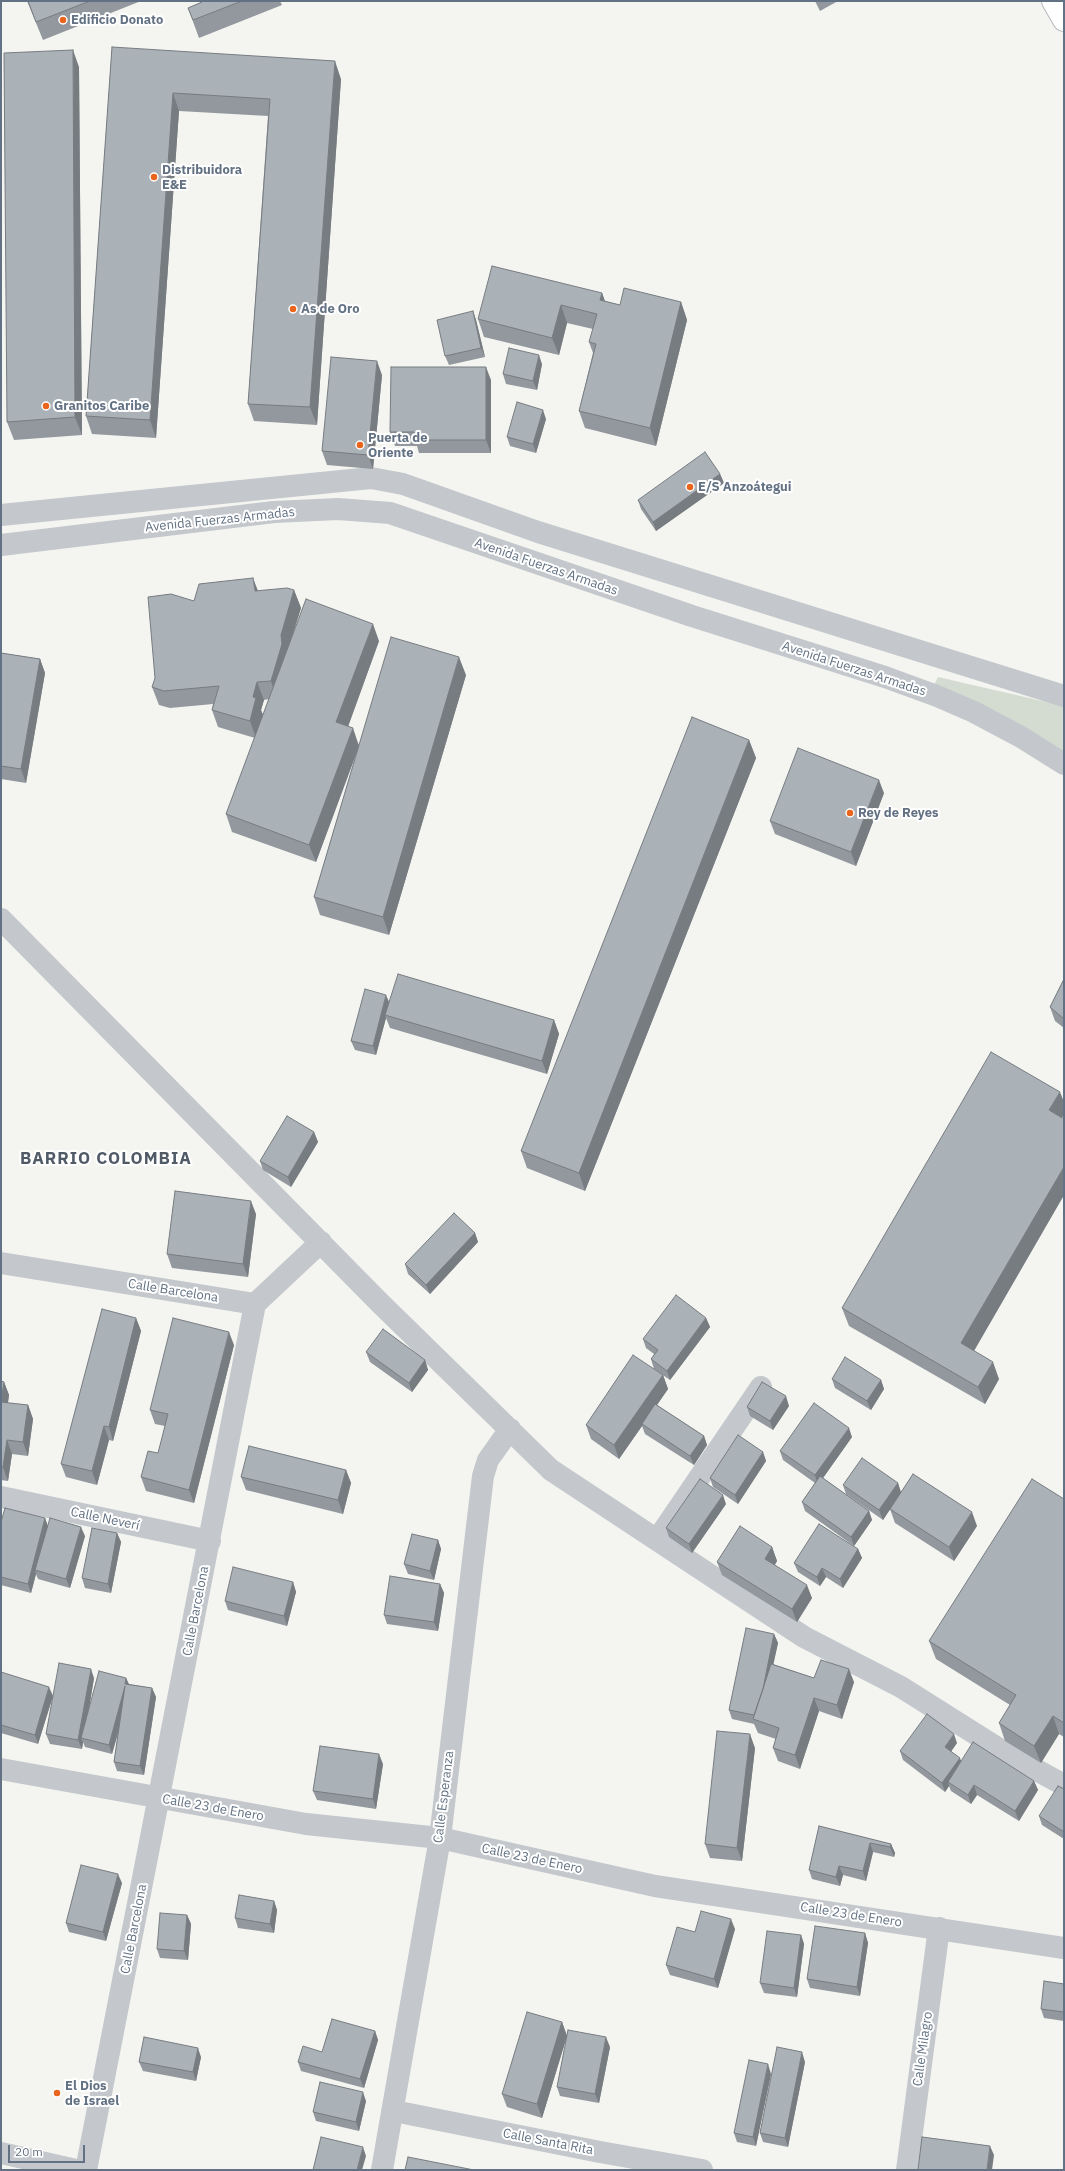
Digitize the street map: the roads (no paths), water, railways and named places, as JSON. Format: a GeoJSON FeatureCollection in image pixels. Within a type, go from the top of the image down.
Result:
{"type":"FeatureCollection","features":[{"type":"Feature","properties":{"kind":"highway"},"geometry":{"type":"LineString","coordinates":[[1053,1],[1064,20]]}},
{"type":"Feature","properties":{"kind":"street","name":"Avenida Fuerzas Armadas"},"geometry":{"type":"LineString","coordinates":[[1,514],[371,478],[403,484],[538,532],[1064,696]]}},
{"type":"Feature","properties":{"kind":"street","name":"Avenida Fuerzas Armadas"},"geometry":{"type":"LineString","coordinates":[[1,545],[274,512],[338,509],[390,513],[684,614],[937,696],[974,712],[1008,730],[1064,764]]}},
{"type":"Feature","properties":{"kind":"street"},"geometry":{"type":"LineString","coordinates":[[1,919],[434,1356],[551,1470],[804,1637],[901,1687],[1004,1752],[1064,1785]]}},
{"type":"Feature","properties":{"kind":"street"},"geometry":{"type":"LineString","coordinates":[[256,1304],[321,1242]]}},
{"type":"Feature","properties":{"kind":"street","name":"Calle Barcelona"},"geometry":{"type":"LineString","coordinates":[[1,1263],[256,1304],[86,2170]]}},
{"type":"Feature","properties":{"kind":"street"},"geometry":{"type":"LineString","coordinates":[[657,1540],[761,1387]]}},
{"type":"Feature","properties":{"kind":"street","name":"Calle Esperanza"},"geometry":{"type":"LineString","coordinates":[[382,2170],[394,2111],[440,1838],[482,1476],[488,1460],[510,1429]]}},
{"type":"Feature","properties":{"kind":"street","name":"Calle Neverí"},"geometry":{"type":"LineString","coordinates":[[1,1497],[210,1541]]}},
{"type":"Feature","properties":{"kind":"street","name":"Calle 23 de Enero"},"geometry":{"type":"LineString","coordinates":[[1,1768],[306,1824],[440,1838],[655,1886],[1064,1948]]}},
{"type":"Feature","properties":{"kind":"street","name":"Calle Milagro"},"geometry":{"type":"LineString","coordinates":[[907,2170],[939,1928]]}},
{"type":"Feature","properties":{"kind":"street","name":"Calle Santa Rita"},"geometry":{"type":"LineString","coordinates":[[394,2111],[600,2152],[702,2170]]}},
{"type":"Feature","properties":{"kind":"street"},"geometry":{"type":"LineString","coordinates":[[1,2153],[76,2170]]}},
{"type":"Feature","properties":{"kind":"place","name":"Edificio Donato"},"geometry":{"type":"Point","coordinates":[63,20]}},
{"type":"Feature","properties":{"kind":"place","name":"Distribuidora E&E"},"geometry":{"type":"Point","coordinates":[154,177]}},
{"type":"Feature","properties":{"kind":"place","name":"As de Oro"},"geometry":{"type":"Point","coordinates":[293,309]}},
{"type":"Feature","properties":{"kind":"place","name":"Granitos Caribe"},"geometry":{"type":"Point","coordinates":[46,406]}},
{"type":"Feature","properties":{"kind":"place","name":"Puerta de Oriente"},"geometry":{"type":"Point","coordinates":[360,445]}},
{"type":"Feature","properties":{"kind":"place","name":"E/S Anzoátegui"},"geometry":{"type":"Point","coordinates":[690,487]}},
{"type":"Feature","properties":{"kind":"place","name":"Rey de Reyes"},"geometry":{"type":"Point","coordinates":[850,813]}},
{"type":"Feature","properties":{"kind":"place","name":"El Dios de Israel"},"geometry":{"type":"Point","coordinates":[57,2093]}},
{"type":"Feature","properties":{"kind":"district","name":"BARRIO COLOMBIA"},"geometry":{"type":"Point","coordinates":[106,1159]}}]}
